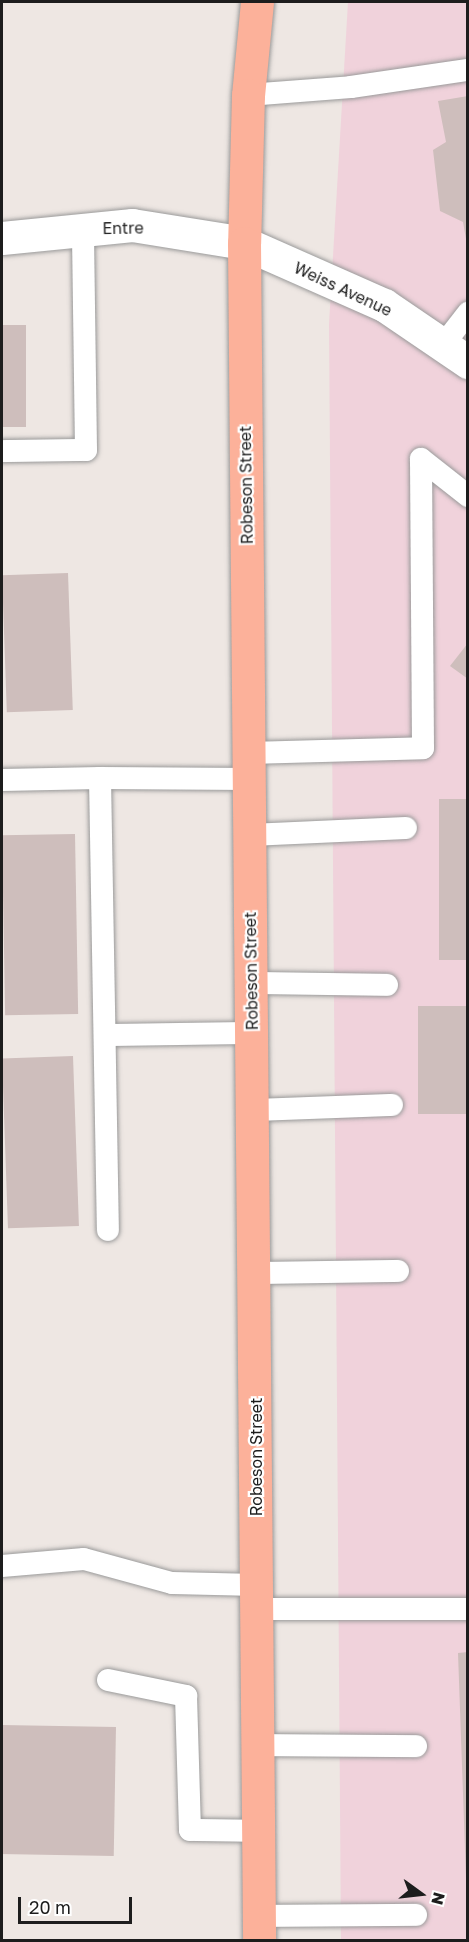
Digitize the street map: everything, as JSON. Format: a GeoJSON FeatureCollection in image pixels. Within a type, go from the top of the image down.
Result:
{"type":"FeatureCollection","features":[{"type":"Feature","properties":{"kind":"main road","name":"Robeson Street"},"geometry":{"type":"LineString","coordinates":[[257,2],[248,95],[244,243],[260,1928]]}},
{"type":"Feature","properties":{"kind":"street","name":"Entre"},"geometry":{"type":"LineString","coordinates":[[2,238],[132,225],[244,243]]}},
{"type":"Feature","properties":{"kind":"street","name":"Weiss Avenue"},"geometry":{"type":"LineString","coordinates":[[244,243],[384,305],[455,354]]}},
{"type":"Feature","properties":{"kind":"lane"},"geometry":{"type":"LineString","coordinates":[[248,95],[351,87],[468,70]]}},
{"type":"Feature","properties":{"kind":"lane"},"geometry":{"type":"LineString","coordinates":[[2,451],[86,450],[83,230]]}},
{"type":"Feature","properties":{"kind":"lane"},"geometry":{"type":"LineString","coordinates":[[455,354],[468,313]]}},
{"type":"Feature","properties":{"kind":"lane"},"geometry":{"type":"LineString","coordinates":[[2,780],[100,777],[249,766],[423,748],[421,459],[468,496]]}},
{"type":"Feature","properties":{"kind":"lane"},"geometry":{"type":"LineString","coordinates":[[100,777],[108,1230]]}},
{"type":"Feature","properties":{"kind":"lane"},"geometry":{"type":"LineString","coordinates":[[250,835],[406,828]]}},
{"type":"Feature","properties":{"kind":"lane"},"geometry":{"type":"LineString","coordinates":[[251,983],[387,984]]}},
{"type":"Feature","properties":{"kind":"lane"},"geometry":{"type":"LineString","coordinates":[[105,1035],[252,1033]]}},
{"type":"Feature","properties":{"kind":"lane"},"geometry":{"type":"LineString","coordinates":[[253,1110],[392,1105]]}},
{"type":"Feature","properties":{"kind":"lane"},"geometry":{"type":"LineString","coordinates":[[254,1273],[398,1271]]}},
{"type":"Feature","properties":{"kind":"lane"},"geometry":{"type":"LineString","coordinates":[[2,1566],[84,1559],[172,1583],[257,1597],[468,1609]]}},
{"type":"Feature","properties":{"kind":"lane"},"geometry":{"type":"LineString","coordinates":[[108,1680],[186,1696],[190,1830],[259,1831]]}},
{"type":"Feature","properties":{"kind":"lane"},"geometry":{"type":"LineString","coordinates":[[258,1746],[416,1746]]}},
{"type":"Feature","properties":{"kind":"lane"},"geometry":{"type":"LineString","coordinates":[[260,1928],[416,1915]]}},
{"type":"Feature","properties":{"kind":"shaded area"},"geometry":{"type":"Polygon","coordinates":[[[348,2],[467,2],[467,1940],[341,1940],[329,324],[348,2]]]}},
{"type":"Feature","properties":{"kind":"building"},"geometry":{"type":"Polygon","coordinates":[[[468,96],[468,239],[466,239],[463,222],[440,211],[433,150],[446,142],[438,101],[468,96]]]}},
{"type":"Feature","properties":{"kind":"building"},"geometry":{"type":"Polygon","coordinates":[[[2,325],[26,325],[26,427],[2,427],[2,325]]]}},
{"type":"Feature","properties":{"kind":"building"},"geometry":{"type":"Polygon","coordinates":[[[68,573],[73,710],[7,712],[2,575],[68,573]]]}},
{"type":"Feature","properties":{"kind":"building"},"geometry":{"type":"Polygon","coordinates":[[[468,643],[468,679],[450,666],[468,643]]]}},
{"type":"Feature","properties":{"kind":"building"},"geometry":{"type":"Polygon","coordinates":[[[439,799],[468,799],[468,960],[439,960],[439,799]]]}},
{"type":"Feature","properties":{"kind":"building"},"geometry":{"type":"Polygon","coordinates":[[[75,834],[78,1014],[5,1015],[2,835],[75,834]]]}},
{"type":"Feature","properties":{"kind":"building"},"geometry":{"type":"Polygon","coordinates":[[[418,1006],[468,1006],[468,1114],[418,1114],[418,1006]]]}},
{"type":"Feature","properties":{"kind":"building"},"geometry":{"type":"Polygon","coordinates":[[[73,1056],[79,1226],[8,1228],[2,1058],[73,1056]]]}},
{"type":"Feature","properties":{"kind":"building"},"geometry":{"type":"Polygon","coordinates":[[[468,1652],[468,1878],[466,1878],[458,1653],[468,1652]]]}},
{"type":"Feature","properties":{"kind":"building"},"geometry":{"type":"Polygon","coordinates":[[[2,1725],[116,1727],[114,1856],[2,1854],[2,1725]]]}}]}
